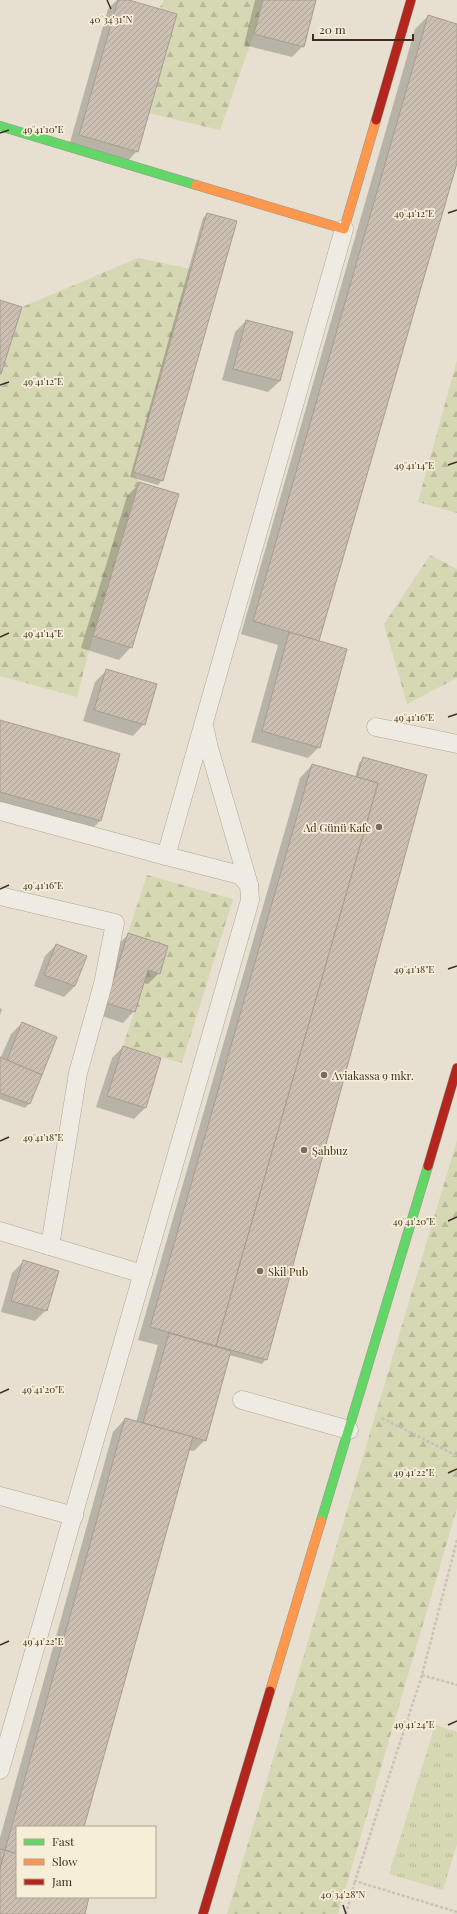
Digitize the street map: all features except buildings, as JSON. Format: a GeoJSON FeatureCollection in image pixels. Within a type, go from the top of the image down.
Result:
{"type":"FeatureCollection","features":[{"type":"Feature","properties":{"kind":"street"},"geometry":{"type":"LineString","coordinates":[[0,126],[344,229],[411,0]]}},
{"type":"Feature","properties":{"kind":"street"},"geometry":{"type":"LineString","coordinates":[[203,1914],[457,1068]]}},
{"type":"Feature","properties":{"kind":"lane"},"geometry":{"type":"LineString","coordinates":[[166,856],[344,229]]}},
{"type":"Feature","properties":{"kind":"lane"},"geometry":{"type":"LineString","coordinates":[[0,1770],[250,900],[250,885],[209,748],[204,723]]}},
{"type":"Feature","properties":{"kind":"lane"},"geometry":{"type":"LineString","coordinates":[[376,727],[457,744]]}},
{"type":"Feature","properties":{"kind":"lane"},"geometry":{"type":"LineString","coordinates":[[0,811],[240,875],[250,885]]}},
{"type":"Feature","properties":{"kind":"lane"},"geometry":{"type":"LineString","coordinates":[[0,896],[115,923],[102,984],[78,1073],[50,1246]]}},
{"type":"Feature","properties":{"kind":"lane"},"geometry":{"type":"LineString","coordinates":[[0,1231],[143,1274]]}},
{"type":"Feature","properties":{"kind":"lane"},"geometry":{"type":"LineString","coordinates":[[242,1400],[349,1430]]}},
{"type":"Feature","properties":{"kind":"lane"},"geometry":{"type":"LineString","coordinates":[[0,1496],[74,1516]]}},
{"type":"Feature","properties":{"kind":"path"},"geometry":{"type":"LineString","coordinates":[[356,1405],[457,1456]]}},
{"type":"Feature","properties":{"kind":"path"},"geometry":{"type":"LineString","coordinates":[[346,1914],[355,1881],[422,1674],[457,1540]]}},
{"type":"Feature","properties":{"kind":"path"},"geometry":{"type":"LineString","coordinates":[[422,1674],[457,1685]]}},
{"type":"Feature","properties":{"kind":"path"},"geometry":{"type":"LineString","coordinates":[[355,1881],[457,1912]]}},
{"type":"Feature","properties":{"kind":"green space"},"geometry":{"type":"Polygon","coordinates":[[[164,0],[263,0],[254,34],[220,130],[148,113],[177,14],[159,9],[164,0]]]}},
{"type":"Feature","properties":{"kind":"green space"},"geometry":{"type":"Polygon","coordinates":[[[138,258],[191,269],[133,472],[139,482],[93,636],[77,697],[0,676],[0,374],[22,307],[138,258]]]}},
{"type":"Feature","properties":{"kind":"green space"},"geometry":{"type":"Polygon","coordinates":[[[457,360],[457,513],[418,502],[457,360]]]}},
{"type":"Feature","properties":{"kind":"green space"},"geometry":{"type":"Polygon","coordinates":[[[430,555],[457,569],[457,678],[407,704],[384,624],[430,555]]]}},
{"type":"Feature","properties":{"kind":"green space"},"geometry":{"type":"Polygon","coordinates":[[[147,875],[233,899],[182,1063],[123,1046],[148,970],[160,974],[168,946],[128,933],[147,875]]]}},
{"type":"Feature","properties":{"kind":"green space"},"geometry":{"type":"Polygon","coordinates":[[[457,1140],[457,1508],[338,1914],[227,1914],[457,1140]]]}},
{"type":"Feature","properties":{"kind":"green space"},"geometry":{"type":"Polygon","coordinates":[[[435,1725],[457,1732],[457,1844],[443,1890],[389,1874],[435,1725]]]}},
{"type":"Feature","properties":{"kind":"traffic: fast"},"geometry":{"type":"LineString","coordinates":[[0,126],[196,185]]}},
{"type":"Feature","properties":{"kind":"traffic: fast"},"geometry":{"type":"LineString","coordinates":[[321,1521],[428,1166]]}},
{"type":"Feature","properties":{"kind":"traffic: slow"},"geometry":{"type":"LineString","coordinates":[[196,185],[344,229],[376,120]]}},
{"type":"Feature","properties":{"kind":"traffic: slow"},"geometry":{"type":"LineString","coordinates":[[270,1691],[321,1521]]}},
{"type":"Feature","properties":{"kind":"traffic: jam"},"geometry":{"type":"LineString","coordinates":[[376,120],[411,0]]}},
{"type":"Feature","properties":{"kind":"traffic: jam"},"geometry":{"type":"LineString","coordinates":[[428,1166],[457,1068]]}},
{"type":"Feature","properties":{"kind":"traffic: jam"},"geometry":{"type":"LineString","coordinates":[[203,1914],[270,1691]]}},
{"type":"Feature","properties":{"kind":"place","name":"Ad Günü Kafe"},"geometry":{"type":"Point","coordinates":[379,827]}},
{"type":"Feature","properties":{"kind":"place","name":"Aviakassa 9 mkr."},"geometry":{"type":"Point","coordinates":[324,1075]}},
{"type":"Feature","properties":{"kind":"place","name":"Şahbuz"},"geometry":{"type":"Point","coordinates":[304,1150]}},
{"type":"Feature","properties":{"kind":"place","name":"Skil Pub"},"geometry":{"type":"Point","coordinates":[260,1271]}}]}
